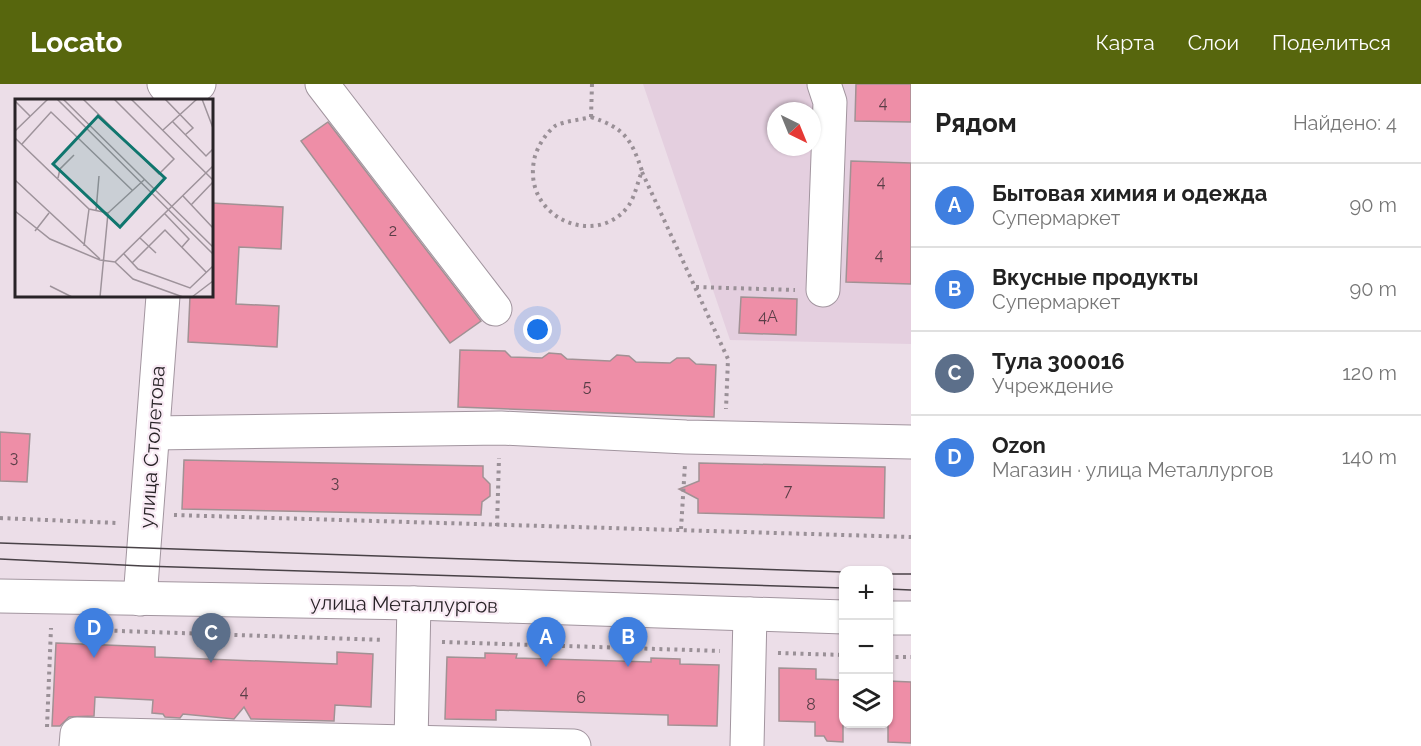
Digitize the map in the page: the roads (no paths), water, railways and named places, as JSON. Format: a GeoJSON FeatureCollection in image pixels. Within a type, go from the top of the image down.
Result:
{"type":"FeatureCollection","features":[{"type":"Feature","properties":{"kind":"main road"},"geometry":{"type":"LineString","coordinates":[[164,84],[175,99]]}},
{"type":"Feature","properties":{"kind":"main road"},"geometry":{"type":"LineString","coordinates":[[177,99],[199,84]]}},
{"type":"Feature","properties":{"kind":"main road"},"geometry":{"type":"LineString","coordinates":[[322,84],[495,309]]}},
{"type":"Feature","properties":{"kind":"main road"},"geometry":{"type":"LineString","coordinates":[[823,290],[831,102],[824,84]]}},
{"type":"Feature","properties":{"kind":"main road","name":"улица Столетова"},"geometry":{"type":"LineString","coordinates":[[140,599],[163,297]]}},
{"type":"Feature","properties":{"kind":"main road"},"geometry":{"type":"LineString","coordinates":[[153,433],[501,428],[686,437],[911,442]]}},
{"type":"Feature","properties":{"kind":"main road","name":"улица Металлургов"},"geometry":{"type":"LineString","coordinates":[[0,596],[414,603],[839,617]]}},
{"type":"Feature","properties":{"kind":"main road"},"geometry":{"type":"LineString","coordinates":[[411,742],[414,603]]}},
{"type":"Feature","properties":{"kind":"main road"},"geometry":{"type":"LineString","coordinates":[[747,746],[750,614]]}},
{"type":"Feature","properties":{"kind":"main road"},"geometry":{"type":"LineString","coordinates":[[893,618],[911,618]]}},
{"type":"Feature","properties":{"kind":"main road"},"geometry":{"type":"LineString","coordinates":[[76,740],[411,742],[574,746]]}},
{"type":"Feature","properties":{"kind":"tram line"},"geometry":{"type":"LineString","coordinates":[[0,543],[839,572]]}},
{"type":"Feature","properties":{"kind":"tram line"},"geometry":{"type":"LineString","coordinates":[[0,559],[143,566],[839,588]]}},
{"type":"Feature","properties":{"kind":"tram line"},"geometry":{"type":"LineString","coordinates":[[893,574],[911,574]]}},
{"type":"Feature","properties":{"kind":"tram line"},"geometry":{"type":"LineString","coordinates":[[893,589],[911,590]]}},
{"type":"Feature","properties":{"kind":"place","name":"Ozon"},"geometry":{"type":"Point","coordinates":[94,658]}},
{"type":"Feature","properties":{"kind":"place","name":"Тула 300016"},"geometry":{"type":"Point","coordinates":[211,663]}},
{"type":"Feature","properties":{"kind":"place","name":"Бытовая химия и одежда"},"geometry":{"type":"Point","coordinates":[546,667]}},
{"type":"Feature","properties":{"kind":"place","name":"Вкусные продукты"},"geometry":{"type":"Point","coordinates":[628,667]}}]}
